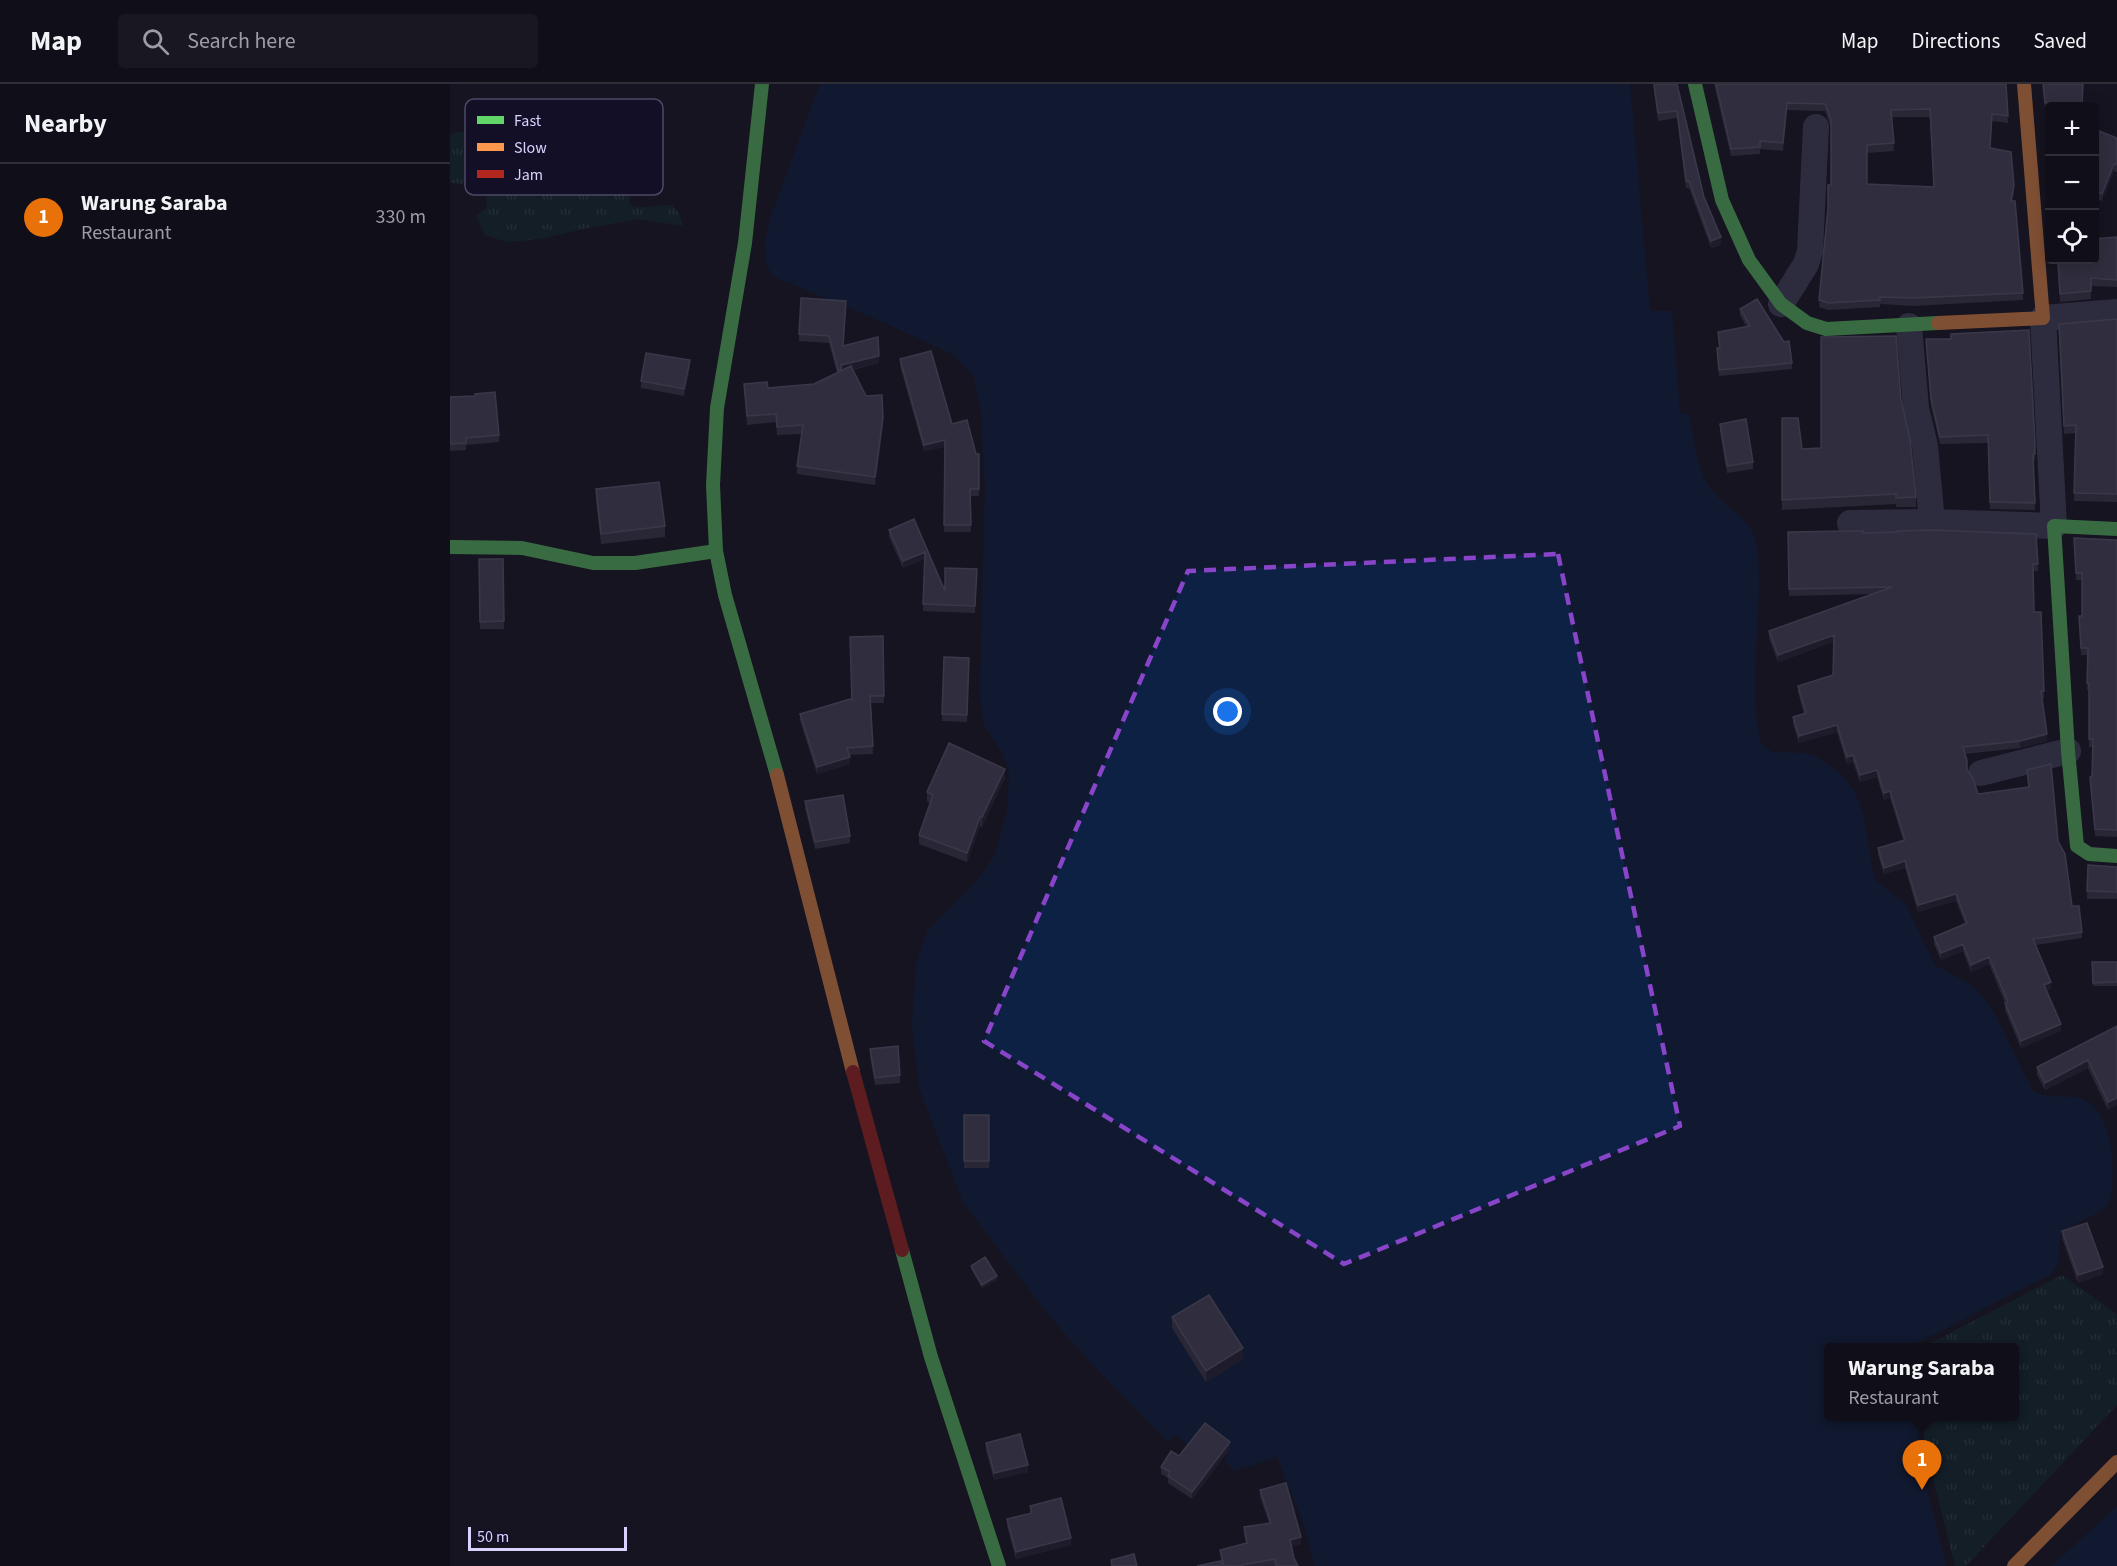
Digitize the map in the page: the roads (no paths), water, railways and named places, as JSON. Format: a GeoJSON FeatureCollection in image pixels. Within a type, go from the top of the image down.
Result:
{"type":"FeatureCollection","features":[{"type":"Feature","properties":{"kind":"main road"},"geometry":{"type":"LineString","coordinates":[[762,84],[745,243],[717,408],[713,485],[716,551],[725,595],[766,734],[857,1089],[932,1357],[999,1566]]}},
{"type":"Feature","properties":{"kind":"main road"},"geometry":{"type":"LineString","coordinates":[[1695,84],[1722,200],[1749,260],[1781,304],[1807,323],[1826,329],[2043,318],[2024,84]]}},
{"type":"Feature","properties":{"kind":"main road"},"geometry":{"type":"LineString","coordinates":[[2117,529],[2054,526],[2068,751],[2077,846],[2085,854],[2117,856]]}},
{"type":"Feature","properties":{"kind":"main road"},"geometry":{"type":"LineString","coordinates":[[450,547],[522,548],[593,563],[636,563],[716,551]]}},
{"type":"Feature","properties":{"kind":"main road"},"geometry":{"type":"LineString","coordinates":[[2014,1566],[2117,1462]]}},
{"type":"Feature","properties":{"kind":"street"},"geometry":{"type":"LineString","coordinates":[[1781,304],[1806,264],[1810,251],[1816,127]]}},
{"type":"Feature","properties":{"kind":"street"},"geometry":{"type":"LineString","coordinates":[[1850,523],[1932,522],[2054,526],[2043,318],[2117,312]]}},
{"type":"Feature","properties":{"kind":"street"},"geometry":{"type":"LineString","coordinates":[[1909,326],[1916,408],[1925,446],[1932,522]]}},
{"type":"Feature","properties":{"kind":"street"},"geometry":{"type":"LineString","coordinates":[[1981,773],[2068,751]]}},
{"type":"Feature","properties":{"kind":"water"},"geometry":{"type":"Polygon","coordinates":[[[820,84],[1630,84],[1650,311],[1672,311],[1680,413],[1689,414],[1705,480],[1716,495],[1743,519],[1756,543],[1759,586],[1755,694],[1761,743],[1772,752],[1804,753],[1816,756],[1842,775],[1855,792],[1864,816],[1873,872],[1877,882],[1905,903],[1935,965],[1973,986],[1983,997],[1993,1011],[2032,1090],[2039,1094],[2083,1099],[2090,1103],[2098,1111],[2109,1137],[2113,1167],[2108,1205],[2061,1234],[2059,1260],[2050,1275],[1917,1343],[1824,1343],[1824,1421],[1919,1421],[1923,1471],[1946,1566],[1315,1566],[1303,1522],[1277,1457],[1235,1471],[1224,1460],[1231,1448],[1208,1426],[1188,1445],[1176,1435],[1167,1441],[1090,1362],[1046,1312],[963,1202],[919,1088],[912,1023],[916,965],[927,932],[981,876],[995,854],[1007,811],[1009,773],[1003,754],[984,725],[980,696],[985,486],[981,412],[974,377],[954,355],[773,276],[766,264],[765,243],[771,216],[820,84]]]}},
{"type":"Feature","properties":{"kind":"water"},"geometry":{"type":"Polygon","coordinates":[[[2117,1506],[2117,1566],[2052,1566],[2117,1506]]]}},
{"type":"Feature","properties":{"kind":"place","name":"Warung Saraba"},"geometry":{"type":"Point","coordinates":[1922,1490]}}]}
